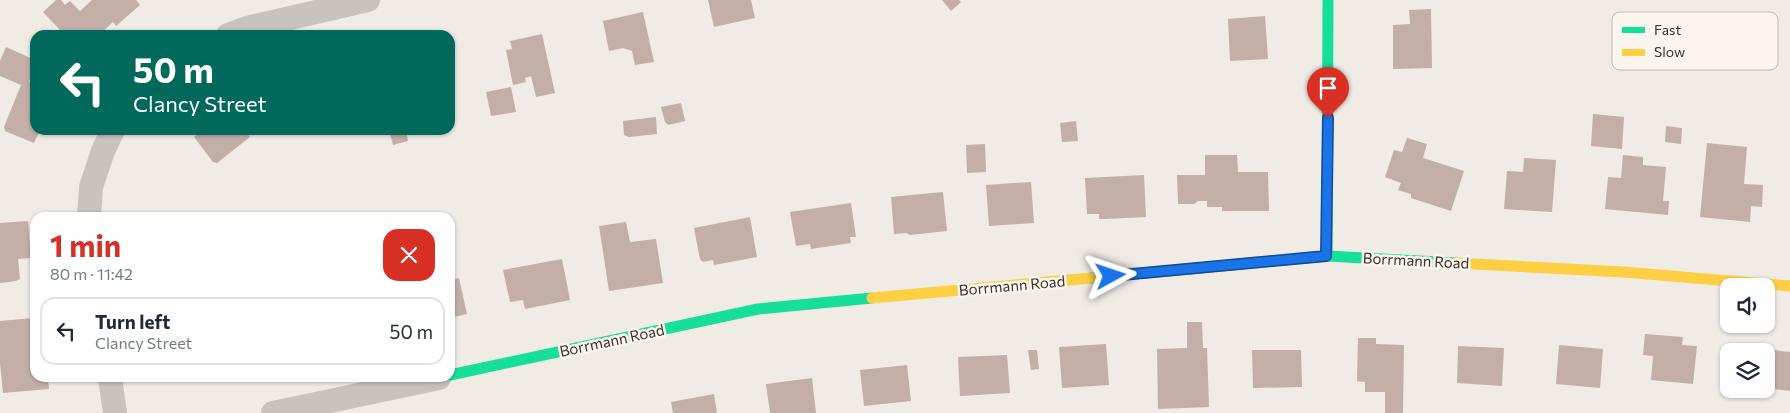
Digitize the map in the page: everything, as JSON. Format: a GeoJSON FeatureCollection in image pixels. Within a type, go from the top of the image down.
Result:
{"type":"FeatureCollection","features":[{"type":"Feature","properties":{"kind":"street"},"geometry":{"type":"LineString","coordinates":[[242,30],[368,0]]}},
{"type":"Feature","properties":{"kind":"street"},"geometry":{"type":"LineString","coordinates":[[1326,256],[1328,0]]}},
{"type":"Feature","properties":{"kind":"street"},"geometry":{"type":"LineString","coordinates":[[89,212],[91,187],[111,135]]}},
{"type":"Feature","properties":{"kind":"street","name":"Borrmann Road"},"geometry":{"type":"LineString","coordinates":[[455,374],[758,309],[1326,256],[1624,272],[1790,286]]}},
{"type":"Feature","properties":{"kind":"street"},"geometry":{"type":"LineString","coordinates":[[111,382],[115,413]]}},
{"type":"Feature","properties":{"kind":"street"},"geometry":{"type":"LineString","coordinates":[[273,413],[420,382]]}},
{"type":"Feature","properties":{"kind":"building"},"geometry":{"type":"Polygon","coordinates":[[[56,0],[61,0],[65,5],[70,1],[80,11],[92,0],[136,0],[140,5],[116,26],[113,22],[104,30],[60,30],[43,12],[56,0]]]}},
{"type":"Feature","properties":{"kind":"building"},"geometry":{"type":"Polygon","coordinates":[[[708,0],[751,0],[755,18],[714,27],[708,0]]]}},
{"type":"Feature","properties":{"kind":"building"},"geometry":{"type":"Polygon","coordinates":[[[942,0],[959,0],[961,2],[951,11],[942,0]]]}},
{"type":"Feature","properties":{"kind":"building"},"geometry":{"type":"Polygon","coordinates":[[[1431,9],[1432,68],[1393,69],[1393,25],[1410,24],[1409,10],[1431,9]]]}},
{"type":"Feature","properties":{"kind":"building"},"geometry":{"type":"Polygon","coordinates":[[[643,12],[654,62],[635,65],[632,51],[623,48],[609,51],[603,21],[643,12]]]}},
{"type":"Feature","properties":{"kind":"building"},"geometry":{"type":"Polygon","coordinates":[[[1265,16],[1268,59],[1230,61],[1228,19],[1265,16]]]}},
{"type":"Feature","properties":{"kind":"building"},"geometry":{"type":"Polygon","coordinates":[[[542,34],[555,93],[536,97],[531,76],[525,78],[526,82],[513,85],[506,50],[512,49],[510,41],[542,34]]]}},
{"type":"Feature","properties":{"kind":"building"},"geometry":{"type":"Polygon","coordinates":[[[6,47],[30,58],[30,135],[38,135],[34,143],[5,131],[4,127],[21,85],[0,76],[0,61],[6,47]]]}},
{"type":"Feature","properties":{"kind":"building"},"geometry":{"type":"Polygon","coordinates":[[[511,87],[516,112],[491,116],[486,92],[511,87]]]}},
{"type":"Feature","properties":{"kind":"building"},"geometry":{"type":"Polygon","coordinates":[[[681,103],[685,121],[668,125],[665,122],[661,107],[681,103]]]}},
{"type":"Feature","properties":{"kind":"building"},"geometry":{"type":"Polygon","coordinates":[[[1593,114],[1624,117],[1622,149],[1591,146],[1593,114]]]}},
{"type":"Feature","properties":{"kind":"building"},"geometry":{"type":"Polygon","coordinates":[[[656,117],[657,134],[629,137],[624,135],[623,121],[656,117]]]}},
{"type":"Feature","properties":{"kind":"building"},"geometry":{"type":"Polygon","coordinates":[[[1076,121],[1078,141],[1062,142],[1060,123],[1076,121]]]}},
{"type":"Feature","properties":{"kind":"building"},"geometry":{"type":"Polygon","coordinates":[[[1666,126],[1682,128],[1681,144],[1665,142],[1666,126]]]}},
{"type":"Feature","properties":{"kind":"building"},"geometry":{"type":"Polygon","coordinates":[[[196,135],[249,135],[250,137],[217,163],[213,162],[194,137],[196,135]]]}},
{"type":"Feature","properties":{"kind":"building"},"geometry":{"type":"Polygon","coordinates":[[[390,135],[407,135],[408,141],[393,145],[390,135]]]}},
{"type":"Feature","properties":{"kind":"building"},"geometry":{"type":"Polygon","coordinates":[[[1407,138],[1427,144],[1423,158],[1464,171],[1451,211],[1411,198],[1411,194],[1398,190],[1401,183],[1385,177],[1394,150],[1402,152],[1407,138]]]}},
{"type":"Feature","properties":{"kind":"building"},"geometry":{"type":"Polygon","coordinates":[[[1707,143],[1747,147],[1744,184],[1763,185],[1762,207],[1751,206],[1750,222],[1700,217],[1707,143]]]}},
{"type":"Feature","properties":{"kind":"building"},"geometry":{"type":"Polygon","coordinates":[[[985,144],[986,172],[967,173],[966,145],[985,144]]]}},
{"type":"Feature","properties":{"kind":"building"},"geometry":{"type":"Polygon","coordinates":[[[1205,155],[1237,155],[1238,172],[1268,172],[1269,211],[1222,211],[1222,207],[1207,207],[1207,201],[1198,201],[1194,204],[1178,204],[1177,175],[1205,175],[1205,155]]]}},
{"type":"Feature","properties":{"kind":"building"},"geometry":{"type":"Polygon","coordinates":[[[1623,155],[1643,157],[1643,165],[1666,167],[1663,201],[1669,201],[1668,215],[1605,209],[1608,177],[1621,178],[1623,155]]]}},
{"type":"Feature","properties":{"kind":"building"},"geometry":{"type":"Polygon","coordinates":[[[1524,158],[1556,160],[1552,212],[1504,209],[1507,171],[1523,172],[1524,158]]]}},
{"type":"Feature","properties":{"kind":"building"},"geometry":{"type":"Polygon","coordinates":[[[1144,175],[1146,217],[1099,219],[1099,214],[1087,214],[1085,178],[1144,175]]]}},
{"type":"Feature","properties":{"kind":"building"},"geometry":{"type":"Polygon","coordinates":[[[1031,182],[1034,223],[989,226],[986,185],[1031,182]]]}},
{"type":"Feature","properties":{"kind":"building"},"geometry":{"type":"Polygon","coordinates":[[[943,192],[947,231],[910,235],[906,233],[894,234],[891,197],[943,192]]]}},
{"type":"Feature","properties":{"kind":"building"},"geometry":{"type":"Polygon","coordinates":[[[851,203],[856,237],[850,237],[851,243],[811,249],[810,244],[796,246],[790,212],[851,203]]]}},
{"type":"Feature","properties":{"kind":"building"},"geometry":{"type":"Polygon","coordinates":[[[750,217],[757,257],[714,265],[713,260],[703,262],[700,259],[694,228],[750,217]]]}},
{"type":"Feature","properties":{"kind":"building"},"geometry":{"type":"Polygon","coordinates":[[[28,221],[30,258],[18,259],[20,279],[16,281],[0,283],[0,223],[28,221]]]}},
{"type":"Feature","properties":{"kind":"building"},"geometry":{"type":"Polygon","coordinates":[[[626,222],[630,242],[656,239],[663,283],[609,291],[599,226],[626,222]]]}},
{"type":"Feature","properties":{"kind":"building"},"geometry":{"type":"Polygon","coordinates":[[[562,259],[570,300],[525,309],[523,300],[510,302],[503,270],[562,259]]]}},
{"type":"Feature","properties":{"kind":"building"},"geometry":{"type":"Polygon","coordinates":[[[459,278],[467,314],[455,317],[455,279],[459,278]]]}},
{"type":"Feature","properties":{"kind":"building"},"geometry":{"type":"Polygon","coordinates":[[[30,318],[30,382],[48,382],[49,389],[3,393],[0,363],[0,321],[30,318]]]}},
{"type":"Feature","properties":{"kind":"building"},"geometry":{"type":"Polygon","coordinates":[[[1187,322],[1202,322],[1203,348],[1207,348],[1209,407],[1158,409],[1157,349],[1187,348],[1187,322]]]}},
{"type":"Feature","properties":{"kind":"building"},"geometry":{"type":"Polygon","coordinates":[[[1645,334],[1683,337],[1682,345],[1697,346],[1693,384],[1651,380],[1653,356],[1643,355],[1645,334]]]}},
{"type":"Feature","properties":{"kind":"building"},"geometry":{"type":"Polygon","coordinates":[[[1358,338],[1376,338],[1376,344],[1404,345],[1403,413],[1385,413],[1385,392],[1365,392],[1365,382],[1357,381],[1358,338]]]}},
{"type":"Feature","properties":{"kind":"building"},"geometry":{"type":"Polygon","coordinates":[[[1106,344],[1109,385],[1062,388],[1059,347],[1106,344]]]}},
{"type":"Feature","properties":{"kind":"building"},"geometry":{"type":"Polygon","coordinates":[[[1559,345],[1603,349],[1600,388],[1556,384],[1559,345]]]}},
{"type":"Feature","properties":{"kind":"building"},"geometry":{"type":"Polygon","coordinates":[[[1458,346],[1504,348],[1502,386],[1457,383],[1458,346]]]}},
{"type":"Feature","properties":{"kind":"building"},"geometry":{"type":"Polygon","coordinates":[[[1028,350],[1037,350],[1039,369],[1031,370],[1028,350]]]}},
{"type":"Feature","properties":{"kind":"building"},"geometry":{"type":"Polygon","coordinates":[[[1252,350],[1301,350],[1302,387],[1253,388],[1252,350]]]}},
{"type":"Feature","properties":{"kind":"building"},"geometry":{"type":"Polygon","coordinates":[[[1775,350],[1790,352],[1790,391],[1775,389],[1775,350]]]}},
{"type":"Feature","properties":{"kind":"building"},"geometry":{"type":"Polygon","coordinates":[[[1007,355],[1010,393],[960,396],[958,357],[1007,355]]]}},
{"type":"Feature","properties":{"kind":"building"},"geometry":{"type":"Polygon","coordinates":[[[907,365],[911,401],[864,406],[860,370],[907,365]]]}},
{"type":"Feature","properties":{"kind":"building"},"geometry":{"type":"Polygon","coordinates":[[[812,378],[816,413],[770,413],[766,384],[812,378]]]}},
{"type":"Feature","properties":{"kind":"building"},"geometry":{"type":"Polygon","coordinates":[[[714,394],[717,413],[673,413],[671,402],[714,394]]]}},
{"type":"Feature","properties":{"kind":"traffic: fast"},"geometry":{"type":"LineString","coordinates":[[1327,256],[1328,0]]}},
{"type":"Feature","properties":{"kind":"traffic: fast"},"geometry":{"type":"LineString","coordinates":[[1091,278],[1327,256],[1456,263]]}},
{"type":"Feature","properties":{"kind":"traffic: fast"},"geometry":{"type":"LineString","coordinates":[[455,374],[758,309],[872,298]]}},
{"type":"Feature","properties":{"kind":"traffic: slow"},"geometry":{"type":"LineString","coordinates":[[1456,263],[1624,272],[1790,286]]}},
{"type":"Feature","properties":{"kind":"traffic: slow"},"geometry":{"type":"LineString","coordinates":[[872,298],[1091,278]]}},
{"type":"Feature","properties":{"kind":"route"},"geometry":{"type":"LineString","coordinates":[[1111,276],[1326,256],[1328,118]]}}]}
